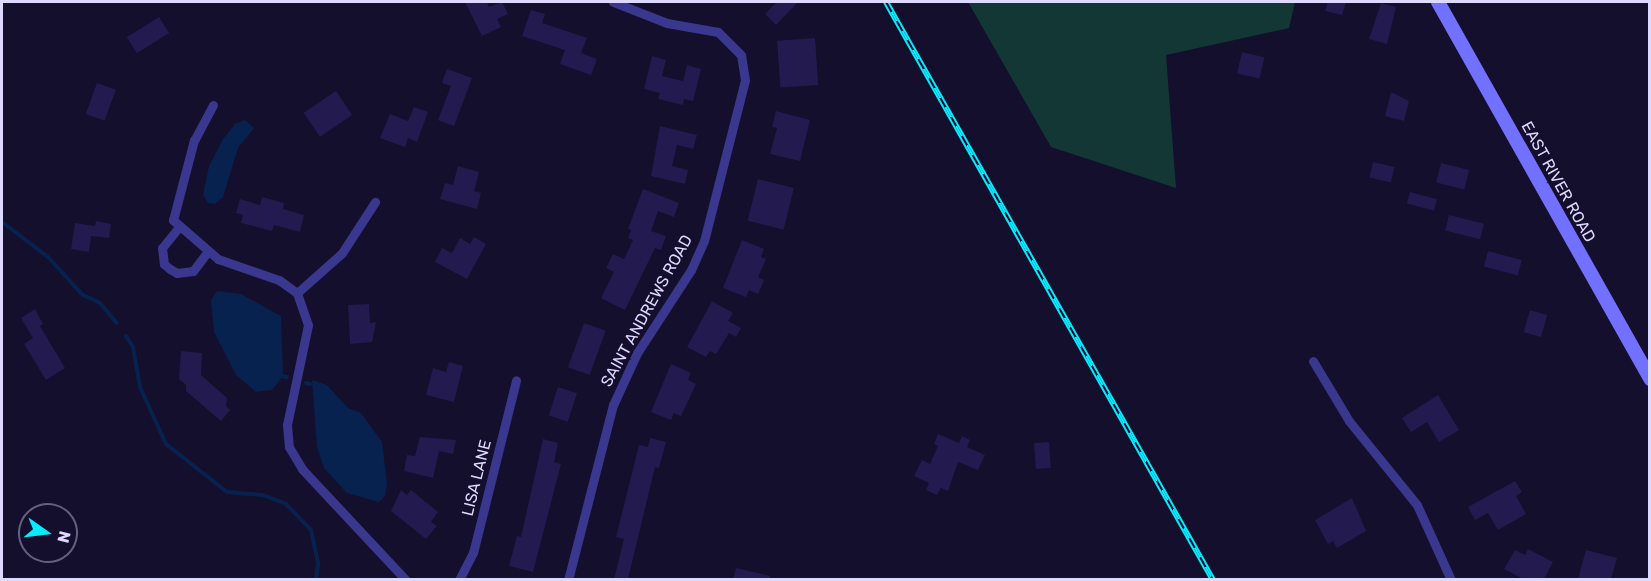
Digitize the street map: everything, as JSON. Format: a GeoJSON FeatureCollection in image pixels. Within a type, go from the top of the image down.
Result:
{"type":"FeatureCollection","features":[{"type":"Feature","properties":{"kind":"main road","name":"EAST RIVER ROAD"},"geometry":{"type":"LineString","coordinates":[[1438,2],[1650,379]]}},
{"type":"Feature","properties":{"kind":"street","name":"SAINT ANDREWS ROAD"},"geometry":{"type":"LineString","coordinates":[[568,579],[613,405],[637,354],[691,270],[704,241],[745,80],[741,55],[718,32],[667,23],[613,2]]}},
{"type":"Feature","properties":{"kind":"street"},"geometry":{"type":"LineString","coordinates":[[213,105],[190,150],[173,215],[179,227],[230,266],[279,280],[297,293],[308,326],[287,425],[289,447],[302,469],[406,579]]}},
{"type":"Feature","properties":{"kind":"street"},"geometry":{"type":"LineString","coordinates":[[297,293],[342,253],[375,202]]}},
{"type":"Feature","properties":{"kind":"street"},"geometry":{"type":"LineString","coordinates":[[179,227],[162,248],[164,264],[170,269],[177,273],[193,271],[208,251]]}},
{"type":"Feature","properties":{"kind":"street"},"geometry":{"type":"LineString","coordinates":[[1312,361],[1349,421],[1417,505],[1450,579]]}},
{"type":"Feature","properties":{"kind":"street","name":"LISA LANE"},"geometry":{"type":"LineString","coordinates":[[459,579],[473,553],[516,380]]}},
{"type":"Feature","properties":{"kind":"green space"},"geometry":{"type":"Polygon","coordinates":[[[968,2],[1295,2],[1289,28],[1166,55],[1176,188],[1051,147],[968,2]]]}},
{"type":"Feature","properties":{"kind":"water"},"geometry":{"type":"Polygon","coordinates":[[[245,120],[254,128],[238,148],[223,197],[215,204],[208,203],[203,195],[209,166],[223,139],[235,124],[245,120]]]}},
{"type":"Feature","properties":{"kind":"water"},"geometry":{"type":"Polygon","coordinates":[[[217,291],[241,294],[281,316],[283,376],[272,390],[256,392],[236,375],[214,332],[211,300],[217,291]]]}},
{"type":"Feature","properties":{"kind":"water"},"geometry":{"type":"Polygon","coordinates":[[[312,380],[327,385],[348,408],[361,413],[382,442],[387,484],[385,496],[379,502],[347,493],[324,468],[317,447],[312,380]]]}},
{"type":"Feature","properties":{"kind":"building"},"geometry":{"type":"Polygon","coordinates":[[[465,2],[487,2],[489,7],[502,2],[508,14],[497,19],[501,27],[482,36],[465,2]]]}},
{"type":"Feature","properties":{"kind":"building"},"geometry":{"type":"Polygon","coordinates":[[[777,2],[798,2],[776,25],[765,14],[777,2]]]}},
{"type":"Feature","properties":{"kind":"building"},"geometry":{"type":"Polygon","coordinates":[[[1328,2],[1346,2],[1342,15],[1325,11],[1328,2]]]}},
{"type":"Feature","properties":{"kind":"building"},"geometry":{"type":"Polygon","coordinates":[[[1381,3],[1396,7],[1387,44],[1369,39],[1381,3]]]}},
{"type":"Feature","properties":{"kind":"building"},"geometry":{"type":"Polygon","coordinates":[[[531,10],[545,14],[542,23],[587,38],[581,53],[597,59],[591,75],[560,64],[565,50],[522,36],[531,10]]]}},
{"type":"Feature","properties":{"kind":"building"},"geometry":{"type":"Polygon","coordinates":[[[159,17],[169,33],[137,53],[127,37],[159,17]]]}},
{"type":"Feature","properties":{"kind":"building"},"geometry":{"type":"Polygon","coordinates":[[[815,38],[818,85],[780,88],[777,41],[815,38]]]}},
{"type":"Feature","properties":{"kind":"building"},"geometry":{"type":"Polygon","coordinates":[[[1242,52],[1264,57],[1259,79],[1237,73],[1242,52]]]}},
{"type":"Feature","properties":{"kind":"building"},"geometry":{"type":"Polygon","coordinates":[[[652,56],[666,60],[662,76],[683,81],[687,65],[701,69],[693,101],[684,99],[683,105],[658,99],[660,93],[644,89],[652,56]]]}},
{"type":"Feature","properties":{"kind":"building"},"geometry":{"type":"Polygon","coordinates":[[[447,69],[472,78],[454,126],[438,120],[451,86],[442,83],[447,69]]]}},
{"type":"Feature","properties":{"kind":"building"},"geometry":{"type":"Polygon","coordinates":[[[97,83],[116,90],[105,121],[86,114],[97,83]]]}},
{"type":"Feature","properties":{"kind":"building"},"geometry":{"type":"Polygon","coordinates":[[[336,91],[352,115],[320,137],[304,113],[336,91]]]}},
{"type":"Feature","properties":{"kind":"building"},"geometry":{"type":"Polygon","coordinates":[[[1391,92],[1409,101],[1404,121],[1385,116],[1391,92]]]}},
{"type":"Feature","properties":{"kind":"building"},"geometry":{"type":"Polygon","coordinates":[[[414,107],[428,112],[417,142],[408,138],[405,147],[380,138],[390,114],[408,121],[414,107]]]}},
{"type":"Feature","properties":{"kind":"building"},"geometry":{"type":"Polygon","coordinates":[[[776,111],[810,120],[800,161],[770,154],[777,128],[772,127],[776,111]]]}},
{"type":"Feature","properties":{"kind":"building"},"geometry":{"type":"Polygon","coordinates":[[[660,126],[697,135],[693,149],[677,145],[672,166],[688,170],[685,184],[651,176],[660,126]]]}},
{"type":"Feature","properties":{"kind":"building"},"geometry":{"type":"Polygon","coordinates":[[[1373,162],[1394,167],[1391,183],[1369,178],[1373,162]]]}},
{"type":"Feature","properties":{"kind":"building"},"geometry":{"type":"Polygon","coordinates":[[[1441,163],[1469,170],[1464,189],[1436,182],[1441,163]]]}},
{"type":"Feature","properties":{"kind":"building"},"geometry":{"type":"Polygon","coordinates":[[[458,166],[479,172],[474,191],[481,193],[477,209],[440,199],[445,183],[453,185],[458,166]]]}},
{"type":"Feature","properties":{"kind":"building"},"geometry":{"type":"Polygon","coordinates":[[[758,179],[794,188],[783,230],[748,221],[758,179]]]}},
{"type":"Feature","properties":{"kind":"building"},"geometry":{"type":"Polygon","coordinates":[[[643,189],[679,203],[674,217],[658,211],[651,231],[666,236],[661,250],[655,248],[625,310],[601,298],[614,272],[606,268],[613,254],[624,259],[633,240],[628,238],[631,230],[628,229],[643,189]]]}},
{"type":"Feature","properties":{"kind":"building"},"geometry":{"type":"Polygon","coordinates":[[[1410,192],[1437,199],[1434,211],[1407,204],[1410,192]]]}},
{"type":"Feature","properties":{"kind":"building"},"geometry":{"type":"Polygon","coordinates":[[[262,197],[284,203],[283,209],[304,215],[300,232],[274,225],[272,231],[241,223],[243,215],[236,213],[240,199],[260,205],[262,197]]]}},
{"type":"Feature","properties":{"kind":"building"},"geometry":{"type":"Polygon","coordinates":[[[1449,215],[1484,224],[1480,239],[1445,231],[1449,215]]]}},
{"type":"Feature","properties":{"kind":"building"},"geometry":{"type":"Polygon","coordinates":[[[96,221],[111,224],[109,238],[91,236],[89,252],[71,249],[75,223],[95,226],[96,221]]]}},
{"type":"Feature","properties":{"kind":"building"},"geometry":{"type":"Polygon","coordinates":[[[474,237],[486,244],[467,279],[435,262],[442,248],[452,253],[460,238],[470,244],[474,237]]]}},
{"type":"Feature","properties":{"kind":"building"},"geometry":{"type":"Polygon","coordinates":[[[742,240],[764,249],[761,257],[766,259],[758,277],[764,280],[758,294],[749,290],[746,297],[723,288],[742,240]]]}},
{"type":"Feature","properties":{"kind":"building"},"geometry":{"type":"Polygon","coordinates":[[[1488,251],[1522,260],[1518,276],[1484,266],[1488,251]]]}},
{"type":"Feature","properties":{"kind":"building"},"geometry":{"type":"Polygon","coordinates":[[[712,301],[733,313],[728,321],[741,328],[736,337],[729,333],[716,354],[710,351],[706,357],[687,347],[712,301]]]}},
{"type":"Feature","properties":{"kind":"building"},"geometry":{"type":"Polygon","coordinates":[[[369,304],[370,323],[376,322],[372,342],[350,344],[348,305],[369,304]]]}},
{"type":"Feature","properties":{"kind":"building"},"geometry":{"type":"Polygon","coordinates":[[[35,309],[43,324],[40,326],[65,368],[46,380],[24,344],[33,338],[21,318],[35,309]]]}},
{"type":"Feature","properties":{"kind":"building"},"geometry":{"type":"Polygon","coordinates":[[[1530,310],[1547,315],[1541,337],[1524,332],[1530,310]]]}},
{"type":"Feature","properties":{"kind":"building"},"geometry":{"type":"Polygon","coordinates":[[[584,323],[606,331],[590,375],[568,367],[584,323]]]}},
{"type":"Feature","properties":{"kind":"building"},"geometry":{"type":"Polygon","coordinates":[[[181,351],[202,353],[201,375],[227,398],[226,406],[230,410],[221,421],[186,391],[186,385],[179,379],[181,351]]]}},
{"type":"Feature","properties":{"kind":"building"},"geometry":{"type":"Polygon","coordinates":[[[449,362],[463,366],[454,402],[426,395],[433,368],[446,372],[449,362]]]}},
{"type":"Feature","properties":{"kind":"building"},"geometry":{"type":"Polygon","coordinates":[[[671,364],[691,373],[688,380],[696,384],[681,416],[674,413],[671,420],[651,412],[671,364]]]}},
{"type":"Feature","properties":{"kind":"building"},"geometry":{"type":"Polygon","coordinates":[[[558,387],[577,393],[568,422],[549,416],[558,387]]]}},
{"type":"Feature","properties":{"kind":"building"},"geometry":{"type":"Polygon","coordinates":[[[1438,395],[1459,430],[1439,442],[1427,422],[1411,432],[1402,418],[1438,395]]]}},
{"type":"Feature","properties":{"kind":"building"},"geometry":{"type":"Polygon","coordinates":[[[938,434],[959,443],[962,436],[970,440],[967,447],[985,455],[978,470],[958,462],[948,491],[941,488],[937,495],[926,490],[929,483],[914,476],[922,460],[930,464],[938,446],[934,444],[938,434]]]}},
{"type":"Feature","properties":{"kind":"building"},"geometry":{"type":"Polygon","coordinates":[[[420,437],[456,440],[453,454],[439,451],[433,478],[404,471],[407,455],[415,456],[420,437]]]}},
{"type":"Feature","properties":{"kind":"building"},"geometry":{"type":"Polygon","coordinates":[[[650,438],[666,442],[659,468],[655,467],[628,579],[614,579],[624,539],[616,537],[639,445],[648,447],[650,438]]]}},
{"type":"Feature","properties":{"kind":"building"},"geometry":{"type":"Polygon","coordinates":[[[543,439],[558,443],[554,462],[561,464],[533,572],[509,566],[517,536],[521,537],[543,439]]]}},
{"type":"Feature","properties":{"kind":"building"},"geometry":{"type":"Polygon","coordinates":[[[1049,442],[1051,468],[1036,469],[1034,443],[1049,442]]]}},
{"type":"Feature","properties":{"kind":"building"},"geometry":{"type":"Polygon","coordinates":[[[1515,481],[1522,492],[1516,496],[1526,514],[1498,530],[1488,513],[1475,520],[1468,507],[1515,481]]]}},
{"type":"Feature","properties":{"kind":"building"},"geometry":{"type":"Polygon","coordinates":[[[401,490],[407,495],[411,490],[438,512],[431,522],[437,526],[426,539],[391,511],[401,490]]]}},
{"type":"Feature","properties":{"kind":"building"},"geometry":{"type":"Polygon","coordinates":[[[1352,498],[1366,531],[1337,548],[1333,541],[1328,544],[1315,520],[1352,498]]]}},
{"type":"Feature","properties":{"kind":"building"},"geometry":{"type":"Polygon","coordinates":[[[1528,549],[1553,562],[1544,579],[1523,579],[1504,569],[1515,550],[1525,555],[1528,549]]]}},
{"type":"Feature","properties":{"kind":"building"},"geometry":{"type":"Polygon","coordinates":[[[1586,550],[1617,558],[1611,579],[1578,579],[1586,550]]]}},
{"type":"Feature","properties":{"kind":"building"},"geometry":{"type":"Polygon","coordinates":[[[736,568],[770,576],[770,579],[733,579],[736,568]]]}},
{"type":"Feature","properties":{"kind":"waterway"},"geometry":{"type":"LineString","coordinates":[[2,222],[48,257],[83,295],[100,303],[117,323]]}},
{"type":"Feature","properties":{"kind":"waterway"},"geometry":{"type":"LineString","coordinates":[[126,336],[133,347],[140,387],[166,444],[227,492],[263,495],[286,504],[311,530],[318,564],[316,580]]}},
{"type":"Feature","properties":{"kind":"waterway"},"geometry":{"type":"LineString","coordinates":[[283,376],[287,377]]}},
{"type":"Feature","properties":{"kind":"waterway"},"geometry":{"type":"LineString","coordinates":[[306,383],[310,384]]}},
{"type":"Feature","properties":{"kind":"railway"},"geometry":{"type":"LineString","coordinates":[[886,2],[1213,580]]}}]}
